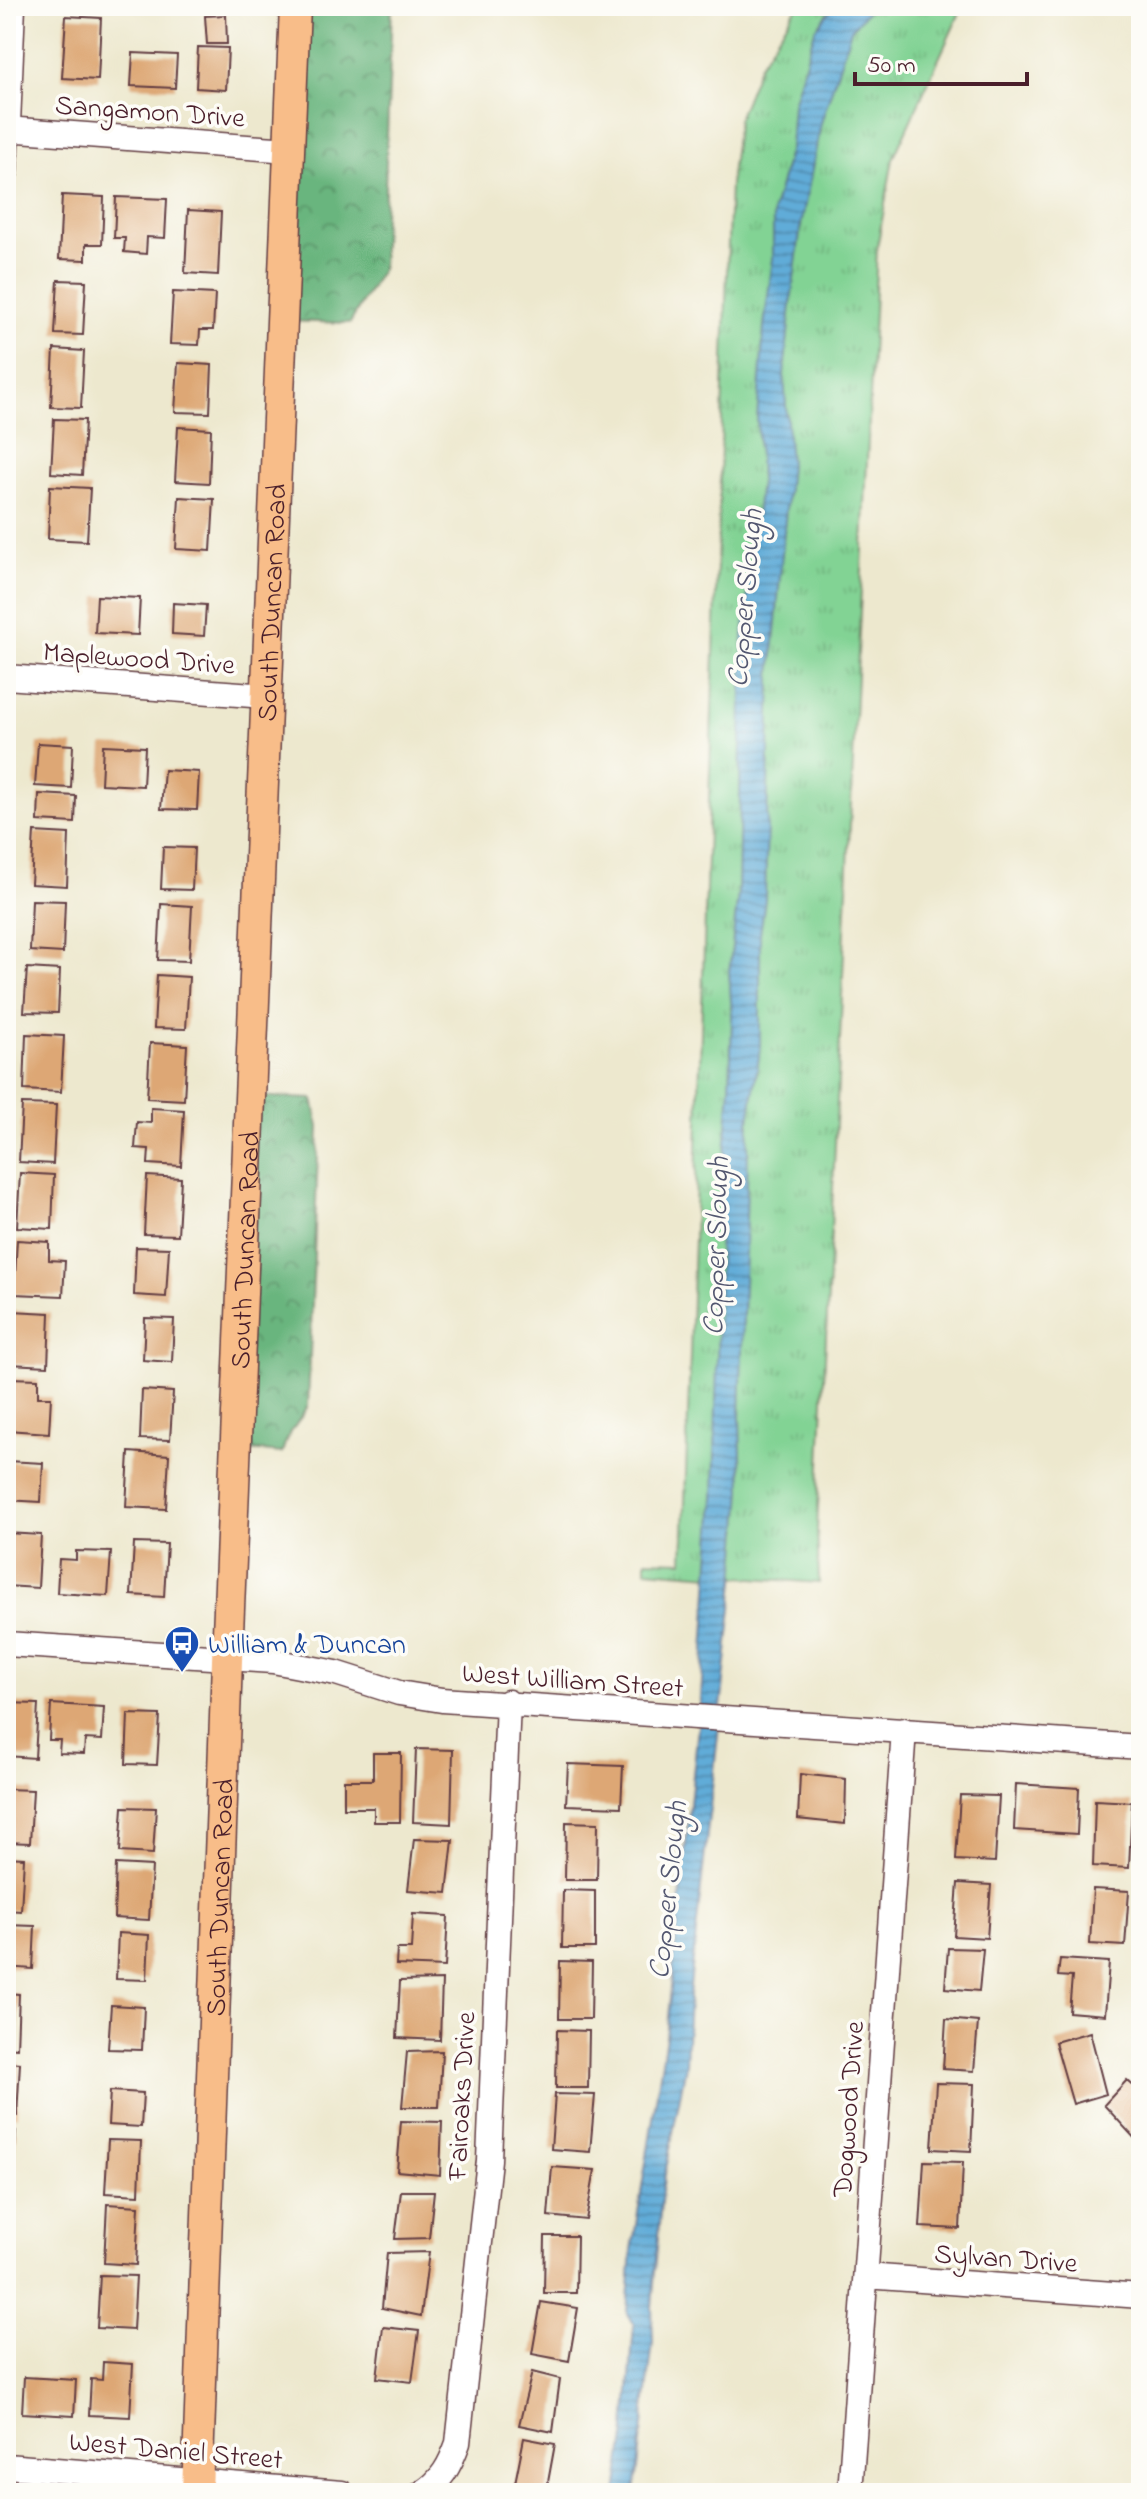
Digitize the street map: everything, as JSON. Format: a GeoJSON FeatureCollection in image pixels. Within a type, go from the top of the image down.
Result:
{"type":"FeatureCollection","features":[{"type":"Feature","properties":{"kind":"main road","name":"South Duncan Road"},"geometry":{"type":"LineString","coordinates":[[197,2487],[227,1659],[295,6]]}},
{"type":"Feature","properties":{"kind":"street"},"geometry":{"type":"LineString","coordinates":[[6,171],[13,6]]}},
{"type":"Feature","properties":{"kind":"street","name":"Sangamon Drive"},"geometry":{"type":"LineString","coordinates":[[7,130],[289,150]]}},
{"type":"Feature","properties":{"kind":"street","name":"Maplewood Drive"},"geometry":{"type":"LineString","coordinates":[[6,677],[267,696]]}},
{"type":"Feature","properties":{"kind":"street","name":"West William Street"},"geometry":{"type":"LineString","coordinates":[[6,1644],[298,1665],[336,1673],[399,1693],[442,1700],[508,1702],[752,1722],[1141,1747]]}},
{"type":"Feature","properties":{"kind":"street","name":"Fairoaks Drive"},"geometry":{"type":"LineString","coordinates":[[429,2489],[449,2467],[458,2443],[489,2160],[508,1702]]}},
{"type":"Feature","properties":{"kind":"street","name":"Dogwood Drive"},"geometry":{"type":"LineString","coordinates":[[850,2493],[904,1730]]}},
{"type":"Feature","properties":{"kind":"street","name":"Sylvan Drive"},"geometry":{"type":"LineString","coordinates":[[866,2276],[1141,2296]]}},
{"type":"Feature","properties":{"kind":"street","name":"West Daniel Street"},"geometry":{"type":"LineString","coordinates":[[6,2466],[197,2487],[342,2493]]}},
{"type":"Feature","properties":{"kind":"green space"},"geometry":{"type":"Polygon","coordinates":[[[295,6],[392,6],[382,269],[350,323],[283,321],[295,6]]]}},
{"type":"Feature","properties":{"kind":"green space"},"geometry":{"type":"Polygon","coordinates":[[[798,6],[963,6],[893,159],[877,248],[817,1529],[819,1583],[646,1570],[646,1560],[683,1561],[730,184],[738,119],[760,64],[798,6]]]}},
{"type":"Feature","properties":{"kind":"green space"},"geometry":{"type":"Polygon","coordinates":[[[250,1096],[313,1099],[319,1127],[308,1406],[286,1440],[282,1453],[236,1449],[250,1096]]]}},
{"type":"Feature","properties":{"kind":"water"},"geometry":{"type":"Polygon","coordinates":[[[834,6],[872,6],[851,30],[821,123],[801,225],[784,375],[790,465],[771,677],[765,900],[760,934],[760,1051],[749,1121],[740,1417],[742,1490],[735,1581],[689,1996],[686,2065],[662,2190],[652,2307],[653,2342],[635,2493],[617,2493],[626,2429],[634,2324],[627,2312],[632,2250],[666,2036],[701,1698],[714,1498],[720,1220],[730,1086],[732,1015],[729,973],[738,894],[743,636],[760,481],[757,419],[773,258],[773,211],[790,148],[793,104],[815,30],[834,6]]]}},
{"type":"Feature","properties":{"kind":"building"},"geometry":{"type":"Polygon","coordinates":[[[226,15],[227,44],[207,44],[205,16],[226,15]]]}},
{"type":"Feature","properties":{"kind":"building"},"geometry":{"type":"Polygon","coordinates":[[[66,16],[101,18],[98,80],[62,78],[66,16]]]}},
{"type":"Feature","properties":{"kind":"building"},"geometry":{"type":"Polygon","coordinates":[[[198,47],[228,48],[226,90],[196,88],[198,47]]]}},
{"type":"Feature","properties":{"kind":"building"},"geometry":{"type":"Polygon","coordinates":[[[133,53],[177,55],[175,88],[131,86],[133,53]]]}},
{"type":"Feature","properties":{"kind":"building"},"geometry":{"type":"Polygon","coordinates":[[[62,195],[104,197],[102,244],[86,244],[86,260],[59,259],[62,195]]]}},
{"type":"Feature","properties":{"kind":"building"},"geometry":{"type":"Polygon","coordinates":[[[116,197],[167,199],[165,238],[147,237],[146,254],[124,252],[125,238],[114,238],[116,197]]]}},
{"type":"Feature","properties":{"kind":"building"},"geometry":{"type":"Polygon","coordinates":[[[188,210],[221,212],[218,275],[185,273],[188,210]]]}},
{"type":"Feature","properties":{"kind":"building"},"geometry":{"type":"Polygon","coordinates":[[[58,280],[86,281],[83,335],[55,334],[58,280]]]}},
{"type":"Feature","properties":{"kind":"building"},"geometry":{"type":"Polygon","coordinates":[[[173,292],[215,294],[213,330],[200,330],[199,345],[170,344],[173,292]]]}},
{"type":"Feature","properties":{"kind":"building"},"geometry":{"type":"Polygon","coordinates":[[[54,349],[84,351],[81,408],[51,407],[54,349]]]}},
{"type":"Feature","properties":{"kind":"building"},"geometry":{"type":"Polygon","coordinates":[[[178,363],[212,365],[210,413],[175,412],[178,363]]]}},
{"type":"Feature","properties":{"kind":"building"},"geometry":{"type":"Polygon","coordinates":[[[54,419],[85,420],[82,475],[51,473],[54,419]]]}},
{"type":"Feature","properties":{"kind":"building"},"geometry":{"type":"Polygon","coordinates":[[[178,427],[211,429],[209,483],[175,481],[178,427]]]}},
{"type":"Feature","properties":{"kind":"building"},"geometry":{"type":"Polygon","coordinates":[[[50,486],[90,488],[87,541],[48,539],[50,486]]]}},
{"type":"Feature","properties":{"kind":"building"},"geometry":{"type":"Polygon","coordinates":[[[179,497],[214,499],[211,551],[176,549],[179,497]]]}},
{"type":"Feature","properties":{"kind":"building"},"geometry":{"type":"Polygon","coordinates":[[[97,596],[140,598],[138,635],[95,633],[97,596]]]}},
{"type":"Feature","properties":{"kind":"building"},"geometry":{"type":"Polygon","coordinates":[[[173,603],[206,605],[204,636],[172,634],[173,603]]]}},
{"type":"Feature","properties":{"kind":"building"},"geometry":{"type":"Polygon","coordinates":[[[38,743],[73,745],[71,788],[35,786],[38,743]]]}},
{"type":"Feature","properties":{"kind":"building"},"geometry":{"type":"Polygon","coordinates":[[[103,745],[145,747],[143,786],[101,784],[103,745]]]}},
{"type":"Feature","properties":{"kind":"building"},"geometry":{"type":"Polygon","coordinates":[[[164,770],[199,772],[197,810],[161,809],[164,770]]]}},
{"type":"Feature","properties":{"kind":"building"},"geometry":{"type":"Polygon","coordinates":[[[39,794],[76,796],[75,823],[38,821],[39,794]]]}},
{"type":"Feature","properties":{"kind":"building"},"geometry":{"type":"Polygon","coordinates":[[[34,832],[69,834],[67,886],[31,884],[34,832]]]}},
{"type":"Feature","properties":{"kind":"building"},"geometry":{"type":"Polygon","coordinates":[[[163,847],[194,848],[192,890],[161,889],[163,847]]]}},
{"type":"Feature","properties":{"kind":"building"},"geometry":{"type":"Polygon","coordinates":[[[32,900],[65,901],[63,953],[30,951],[32,900]]]}},
{"type":"Feature","properties":{"kind":"building"},"geometry":{"type":"Polygon","coordinates":[[[161,904],[192,906],[189,961],[158,960],[161,904]]]}},
{"type":"Feature","properties":{"kind":"building"},"geometry":{"type":"Polygon","coordinates":[[[27,968],[60,970],[58,1013],[24,1012],[27,968]]]}},
{"type":"Feature","properties":{"kind":"building"},"geometry":{"type":"Polygon","coordinates":[[[157,975],[189,977],[186,1029],[154,1028],[157,975]]]}},
{"type":"Feature","properties":{"kind":"building"},"geometry":{"type":"Polygon","coordinates":[[[26,1034],[64,1036],[61,1092],[24,1090],[26,1034]]]}},
{"type":"Feature","properties":{"kind":"building"},"geometry":{"type":"Polygon","coordinates":[[[150,1043],[187,1045],[184,1100],[147,1098],[150,1043]]]}},
{"type":"Feature","properties":{"kind":"building"},"geometry":{"type":"Polygon","coordinates":[[[22,1104],[56,1105],[53,1164],[19,1162],[22,1104]]]}},
{"type":"Feature","properties":{"kind":"building"},"geometry":{"type":"Polygon","coordinates":[[[151,1108],[184,1110],[181,1166],[148,1164],[149,1149],[135,1148],[137,1122],[151,1123],[151,1108]]]}},
{"type":"Feature","properties":{"kind":"building"},"geometry":{"type":"Polygon","coordinates":[[[20,1173],[54,1175],[52,1229],[17,1227],[20,1173]]]}},
{"type":"Feature","properties":{"kind":"building"},"geometry":{"type":"Polygon","coordinates":[[[147,1176],[181,1178],[178,1235],[144,1234],[147,1176]]]}},
{"type":"Feature","properties":{"kind":"building"},"geometry":{"type":"Polygon","coordinates":[[[17,1240],[49,1242],[49,1260],[65,1261],[63,1296],[14,1294],[17,1240]]]}},
{"type":"Feature","properties":{"kind":"building"},"geometry":{"type":"Polygon","coordinates":[[[136,1247],[169,1248],[166,1297],[134,1295],[136,1247]]]}},
{"type":"Feature","properties":{"kind":"building"},"geometry":{"type":"Polygon","coordinates":[[[12,1311],[50,1313],[48,1366],[9,1364],[12,1311]]]}},
{"type":"Feature","properties":{"kind":"building"},"geometry":{"type":"Polygon","coordinates":[[[145,1318],[174,1319],[172,1362],[143,1360],[145,1318]]]}},
{"type":"Feature","properties":{"kind":"building"},"geometry":{"type":"Polygon","coordinates":[[[10,1378],[38,1379],[38,1397],[51,1397],[49,1433],[7,1430],[10,1378]]]}},
{"type":"Feature","properties":{"kind":"building"},"geometry":{"type":"Polygon","coordinates":[[[142,1390],[173,1392],[170,1440],[140,1439],[142,1390]]]}},
{"type":"Feature","properties":{"kind":"building"},"geometry":{"type":"Polygon","coordinates":[[[129,1452],[169,1455],[166,1509],[126,1507],[129,1452]]]}},
{"type":"Feature","properties":{"kind":"building"},"geometry":{"type":"Polygon","coordinates":[[[7,1461],[43,1463],[41,1502],[6,1500],[7,1461]]]}},
{"type":"Feature","properties":{"kind":"building"},"geometry":{"type":"Polygon","coordinates":[[[6,1533],[41,1535],[38,1588],[6,1586],[6,1533]]]}},
{"type":"Feature","properties":{"kind":"building"},"geometry":{"type":"Polygon","coordinates":[[[134,1543],[167,1544],[164,1597],[131,1595],[134,1543]]]}},
{"type":"Feature","properties":{"kind":"building"},"geometry":{"type":"Polygon","coordinates":[[[76,1551],[111,1552],[108,1596],[57,1593],[59,1559],[76,1560],[76,1551]]]}},
{"type":"Feature","properties":{"kind":"building"},"geometry":{"type":"Polygon","coordinates":[[[6,1703],[38,1704],[35,1758],[6,1756],[6,1703]]]}},
{"type":"Feature","properties":{"kind":"building"},"geometry":{"type":"Polygon","coordinates":[[[51,1704],[104,1707],[102,1740],[85,1739],[84,1754],[59,1753],[60,1740],[49,1740],[51,1704]]]}},
{"type":"Feature","properties":{"kind":"building"},"geometry":{"type":"Polygon","coordinates":[[[128,1714],[160,1715],[157,1765],[126,1764],[128,1714]]]}},
{"type":"Feature","properties":{"kind":"building"},"geometry":{"type":"Polygon","coordinates":[[[416,1749],[453,1750],[451,1824],[413,1822],[416,1749]]]}},
{"type":"Feature","properties":{"kind":"building"},"geometry":{"type":"Polygon","coordinates":[[[373,1753],[401,1753],[400,1822],[374,1822],[374,1808],[344,1808],[344,1780],[373,1780],[373,1753]]]}},
{"type":"Feature","properties":{"kind":"building"},"geometry":{"type":"Polygon","coordinates":[[[568,1764],[623,1766],[621,1807],[566,1805],[568,1764]]]}},
{"type":"Feature","properties":{"kind":"building"},"geometry":{"type":"Polygon","coordinates":[[[800,1774],[846,1779],[845,1824],[798,1819],[800,1774]]]}},
{"type":"Feature","properties":{"kind":"building"},"geometry":{"type":"Polygon","coordinates":[[[1016,1784],[1079,1788],[1077,1834],[1014,1830],[1016,1784]]]}},
{"type":"Feature","properties":{"kind":"building"},"geometry":{"type":"Polygon","coordinates":[[[6,1789],[33,1790],[30,1843],[6,1842],[6,1789]]]}},
{"type":"Feature","properties":{"kind":"building"},"geometry":{"type":"Polygon","coordinates":[[[960,1795],[999,1796],[995,1862],[956,1860],[960,1795]]]}},
{"type":"Feature","properties":{"kind":"building"},"geometry":{"type":"Polygon","coordinates":[[[1095,1800],[1132,1802],[1129,1868],[1093,1866],[1095,1800]]]}},
{"type":"Feature","properties":{"kind":"building"},"geometry":{"type":"Polygon","coordinates":[[[123,1807],[156,1808],[153,1854],[120,1852],[123,1807]]]}},
{"type":"Feature","properties":{"kind":"building"},"geometry":{"type":"Polygon","coordinates":[[[566,1822],[598,1823],[597,1880],[565,1880],[566,1822]]]}},
{"type":"Feature","properties":{"kind":"building"},"geometry":{"type":"Polygon","coordinates":[[[414,1839],[453,1840],[447,1893],[408,1890],[414,1839]]]}},
{"type":"Feature","properties":{"kind":"building"},"geometry":{"type":"Polygon","coordinates":[[[6,1857],[24,1858],[21,1911],[6,1910],[6,1857]]]}},
{"type":"Feature","properties":{"kind":"building"},"geometry":{"type":"Polygon","coordinates":[[[116,1864],[152,1866],[149,1920],[114,1918],[116,1864]]]}},
{"type":"Feature","properties":{"kind":"building"},"geometry":{"type":"Polygon","coordinates":[[[958,1883],[991,1885],[987,1938],[954,1936],[958,1883]]]}},
{"type":"Feature","properties":{"kind":"building"},"geometry":{"type":"Polygon","coordinates":[[[1093,1889],[1129,1891],[1125,1946],[1090,1944],[1093,1889]]]}},
{"type":"Feature","properties":{"kind":"building"},"geometry":{"type":"Polygon","coordinates":[[[563,1890],[595,1891],[595,1948],[562,1948],[563,1890]]]}},
{"type":"Feature","properties":{"kind":"building"},"geometry":{"type":"Polygon","coordinates":[[[413,1914],[448,1916],[445,1967],[396,1965],[397,1949],[411,1949],[413,1914]]]}},
{"type":"Feature","properties":{"kind":"building"},"geometry":{"type":"Polygon","coordinates":[[[6,1925],[35,1926],[33,1969],[6,1967],[6,1925]]]}},
{"type":"Feature","properties":{"kind":"building"},"geometry":{"type":"Polygon","coordinates":[[[118,1933],[149,1935],[147,1980],[116,1979],[118,1933]]]}},
{"type":"Feature","properties":{"kind":"building"},"geometry":{"type":"Polygon","coordinates":[[[948,1948],[983,1949],[979,1991],[945,1988],[948,1948]]]}},
{"type":"Feature","properties":{"kind":"building"},"geometry":{"type":"Polygon","coordinates":[[[1060,1959],[1109,1962],[1105,2015],[1069,2012],[1072,1977],[1058,1976],[1060,1959]]]}},
{"type":"Feature","properties":{"kind":"building"},"geometry":{"type":"Polygon","coordinates":[[[560,1961],[592,1962],[591,2019],[559,2019],[560,1961]]]}},
{"type":"Feature","properties":{"kind":"building"},"geometry":{"type":"Polygon","coordinates":[[[442,1980],[440,2040],[397,2038],[400,1981],[442,1980]]]}},
{"type":"Feature","properties":{"kind":"building"},"geometry":{"type":"Polygon","coordinates":[[[6,1993],[19,1994],[17,2048],[6,2047],[6,1993]]]}},
{"type":"Feature","properties":{"kind":"building"},"geometry":{"type":"Polygon","coordinates":[[[111,2005],[144,2007],[142,2050],[108,2049],[111,2005]]]}},
{"type":"Feature","properties":{"kind":"building"},"geometry":{"type":"Polygon","coordinates":[[[946,2019],[978,2022],[974,2071],[943,2069],[946,2019]]]}},
{"type":"Feature","properties":{"kind":"building"},"geometry":{"type":"Polygon","coordinates":[[[557,2030],[589,2031],[588,2088],[556,2088],[557,2030]]]}},
{"type":"Feature","properties":{"kind":"building"},"geometry":{"type":"Polygon","coordinates":[[[1090,2032],[1106,2094],[1073,2104],[1055,2042],[1090,2032]]]}},
{"type":"Feature","properties":{"kind":"building"},"geometry":{"type":"Polygon","coordinates":[[[442,2051],[439,2107],[402,2107],[407,2052],[442,2051]]]}},
{"type":"Feature","properties":{"kind":"building"},"geometry":{"type":"Polygon","coordinates":[[[6,2062],[20,2063],[17,2116],[6,2115],[6,2062]]]}},
{"type":"Feature","properties":{"kind":"building"},"geometry":{"type":"Polygon","coordinates":[[[1127,2080],[1141,2093],[1141,2138],[1137,2141],[1104,2105],[1127,2080]]]}},
{"type":"Feature","properties":{"kind":"building"},"geometry":{"type":"Polygon","coordinates":[[[936,2083],[974,2084],[971,2151],[932,2149],[936,2083]]]}},
{"type":"Feature","properties":{"kind":"building"},"geometry":{"type":"Polygon","coordinates":[[[110,2091],[143,2093],[141,2127],[108,2125],[110,2091]]]}},
{"type":"Feature","properties":{"kind":"building"},"geometry":{"type":"Polygon","coordinates":[[[555,2094],[595,2095],[590,2152],[551,2149],[555,2094]]]}},
{"type":"Feature","properties":{"kind":"building"},"geometry":{"type":"Polygon","coordinates":[[[401,2121],[442,2122],[440,2175],[397,2171],[401,2121]]]}},
{"type":"Feature","properties":{"kind":"building"},"geometry":{"type":"Polygon","coordinates":[[[6,2130],[16,2131],[13,2185],[6,2185],[6,2130]]]}},
{"type":"Feature","properties":{"kind":"building"},"geometry":{"type":"Polygon","coordinates":[[[108,2140],[141,2141],[139,2195],[105,2193],[108,2140]]]}},
{"type":"Feature","properties":{"kind":"building"},"geometry":{"type":"Polygon","coordinates":[[[924,2161],[963,2162],[960,2229],[920,2227],[924,2161]]]}},
{"type":"Feature","properties":{"kind":"building"},"geometry":{"type":"Polygon","coordinates":[[[552,2167],[595,2170],[586,2220],[548,2216],[552,2167]]]}},
{"type":"Feature","properties":{"kind":"building"},"geometry":{"type":"Polygon","coordinates":[[[401,2191],[434,2191],[429,2238],[395,2239],[401,2191]]]}},
{"type":"Feature","properties":{"kind":"building"},"geometry":{"type":"Polygon","coordinates":[[[107,2204],[139,2206],[136,2265],[104,2263],[107,2204]]]}},
{"type":"Feature","properties":{"kind":"building"},"geometry":{"type":"Polygon","coordinates":[[[545,2236],[577,2236],[576,2293],[544,2293],[545,2236]]]}},
{"type":"Feature","properties":{"kind":"building"},"geometry":{"type":"Polygon","coordinates":[[[429,2252],[421,2316],[382,2308],[387,2253],[429,2252]]]}},
{"type":"Feature","properties":{"kind":"building"},"geometry":{"type":"Polygon","coordinates":[[[100,2275],[136,2276],[133,2330],[97,2328],[100,2275]]]}},
{"type":"Feature","properties":{"kind":"building"},"geometry":{"type":"Polygon","coordinates":[[[541,2302],[578,2308],[569,2361],[532,2354],[541,2302]]]}},
{"type":"Feature","properties":{"kind":"building"},"geometry":{"type":"Polygon","coordinates":[[[383,2327],[419,2331],[412,2382],[377,2378],[383,2327]]]}},
{"type":"Feature","properties":{"kind":"building"},"geometry":{"type":"Polygon","coordinates":[[[103,2362],[133,2364],[130,2417],[89,2415],[91,2379],[102,2380],[103,2362]]]}},
{"type":"Feature","properties":{"kind":"building"},"geometry":{"type":"Polygon","coordinates":[[[532,2372],[560,2379],[553,2432],[519,2425],[532,2372]]]}},
{"type":"Feature","properties":{"kind":"building"},"geometry":{"type":"Polygon","coordinates":[[[24,2377],[76,2380],[74,2416],[22,2413],[24,2377]]]}},
{"type":"Feature","properties":{"kind":"building"},"geometry":{"type":"Polygon","coordinates":[[[524,2438],[555,2444],[546,2493],[514,2488],[524,2438]]]}},
{"type":"Feature","properties":{"kind":"place","name":"William & Duncan"},"geometry":{"type":"Point","coordinates":[182,1674]}},
{"type":"Feature","properties":{"kind":"water label","name":"Copper Slough"},"geometry":{"type":"Point","coordinates":[744,598]}},
{"type":"Feature","properties":{"kind":"water label","name":"Copper Slough"},"geometry":{"type":"Point","coordinates":[715,1246]}},
{"type":"Feature","properties":{"kind":"water label","name":"Copper Slough"},"geometry":{"type":"Point","coordinates":[667,1890]}}]}
